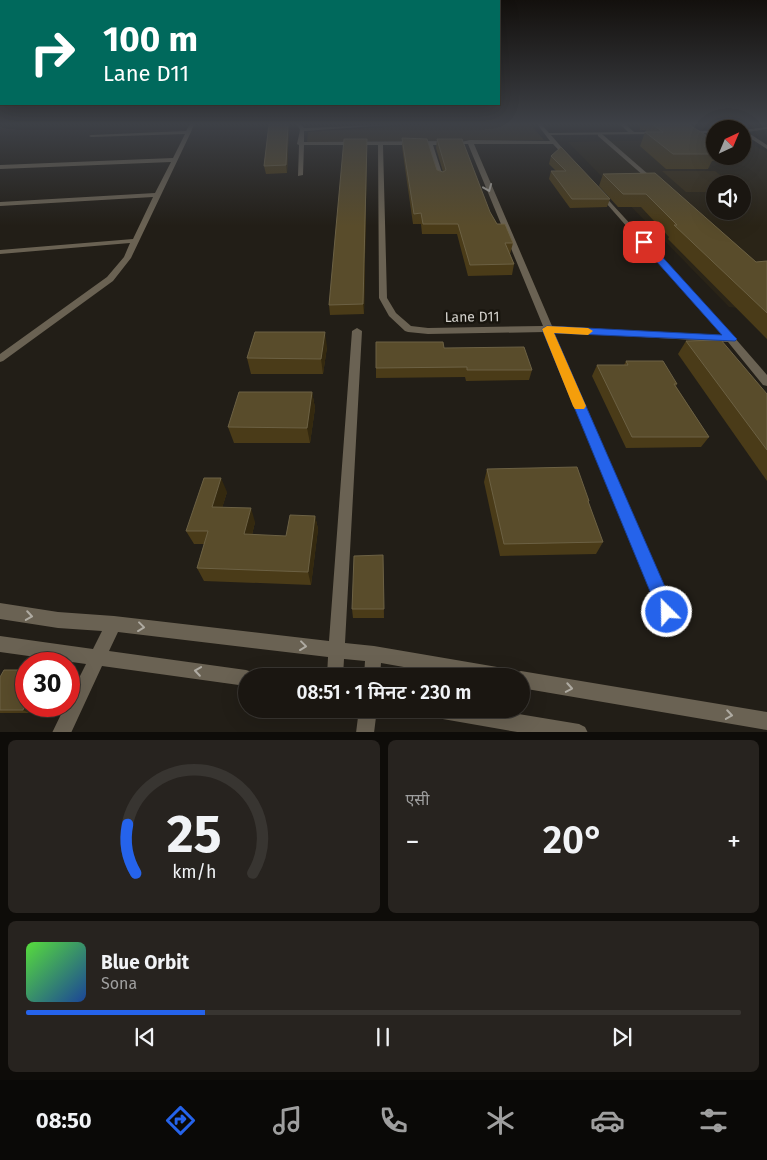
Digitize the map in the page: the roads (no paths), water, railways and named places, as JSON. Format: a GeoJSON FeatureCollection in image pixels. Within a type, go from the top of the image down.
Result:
{"type":"FeatureCollection","features":[{"type":"Feature","properties":{"kind":"street"},"geometry":{"type":"LineString","coordinates":[[300,158],[300,175]]}},
{"type":"Feature","properties":{"kind":"street","name":"Lane D11"},"geometry":{"type":"LineString","coordinates":[[380,158],[383,298],[392,314],[408,329],[428,331],[547,329],[732,339]]}},
{"type":"Feature","properties":{"kind":"street"},"geometry":{"type":"LineString","coordinates":[[435,158],[441,179]]}},
{"type":"Feature","properties":{"kind":"street"},"geometry":{"type":"LineString","coordinates":[[477,158],[667,612]]}},
{"type":"Feature","properties":{"kind":"street"},"geometry":{"type":"LineString","coordinates":[[569,158],[576,167]]}},
{"type":"Feature","properties":{"kind":"street"},"geometry":{"type":"LineString","coordinates":[[627,158],[655,183]]}},
{"type":"Feature","properties":{"kind":"street"},"geometry":{"type":"LineString","coordinates":[[0,167],[175,160],[127,258],[110,279],[0,359]]}},
{"type":"Feature","properties":{"kind":"street"},"geometry":{"type":"LineString","coordinates":[[595,188],[732,339],[767,382]]}},
{"type":"Feature","properties":{"kind":"street"},"geometry":{"type":"LineString","coordinates":[[0,204],[157,195]]}},
{"type":"Feature","properties":{"kind":"street"},"geometry":{"type":"LineString","coordinates":[[0,252],[134,241]]}},
{"type":"Feature","properties":{"kind":"street"},"geometry":{"type":"LineString","coordinates":[[335,668],[356,331]]}},
{"type":"Feature","properties":{"kind":"street"},"geometry":{"type":"LineString","coordinates":[[0,612],[374,654],[456,668]]}},
{"type":"Feature","properties":{"kind":"street"},"geometry":{"type":"LineString","coordinates":[[61,732],[114,624]]}},
{"type":"Feature","properties":{"kind":"street"},"geometry":{"type":"LineString","coordinates":[[0,644],[238,677]]}},
{"type":"Feature","properties":{"kind":"street"},"geometry":{"type":"LineString","coordinates":[[373,668],[374,654]]}},
{"type":"Feature","properties":{"kind":"street"},"geometry":{"type":"LineString","coordinates":[[530,681],[767,721]]}},
{"type":"Feature","properties":{"kind":"street"},"geometry":{"type":"LineString","coordinates":[[365,732],[367,718]]}},
{"type":"Feature","properties":{"kind":"street"},"geometry":{"type":"LineString","coordinates":[[493,718],[579,732]]}}]}
